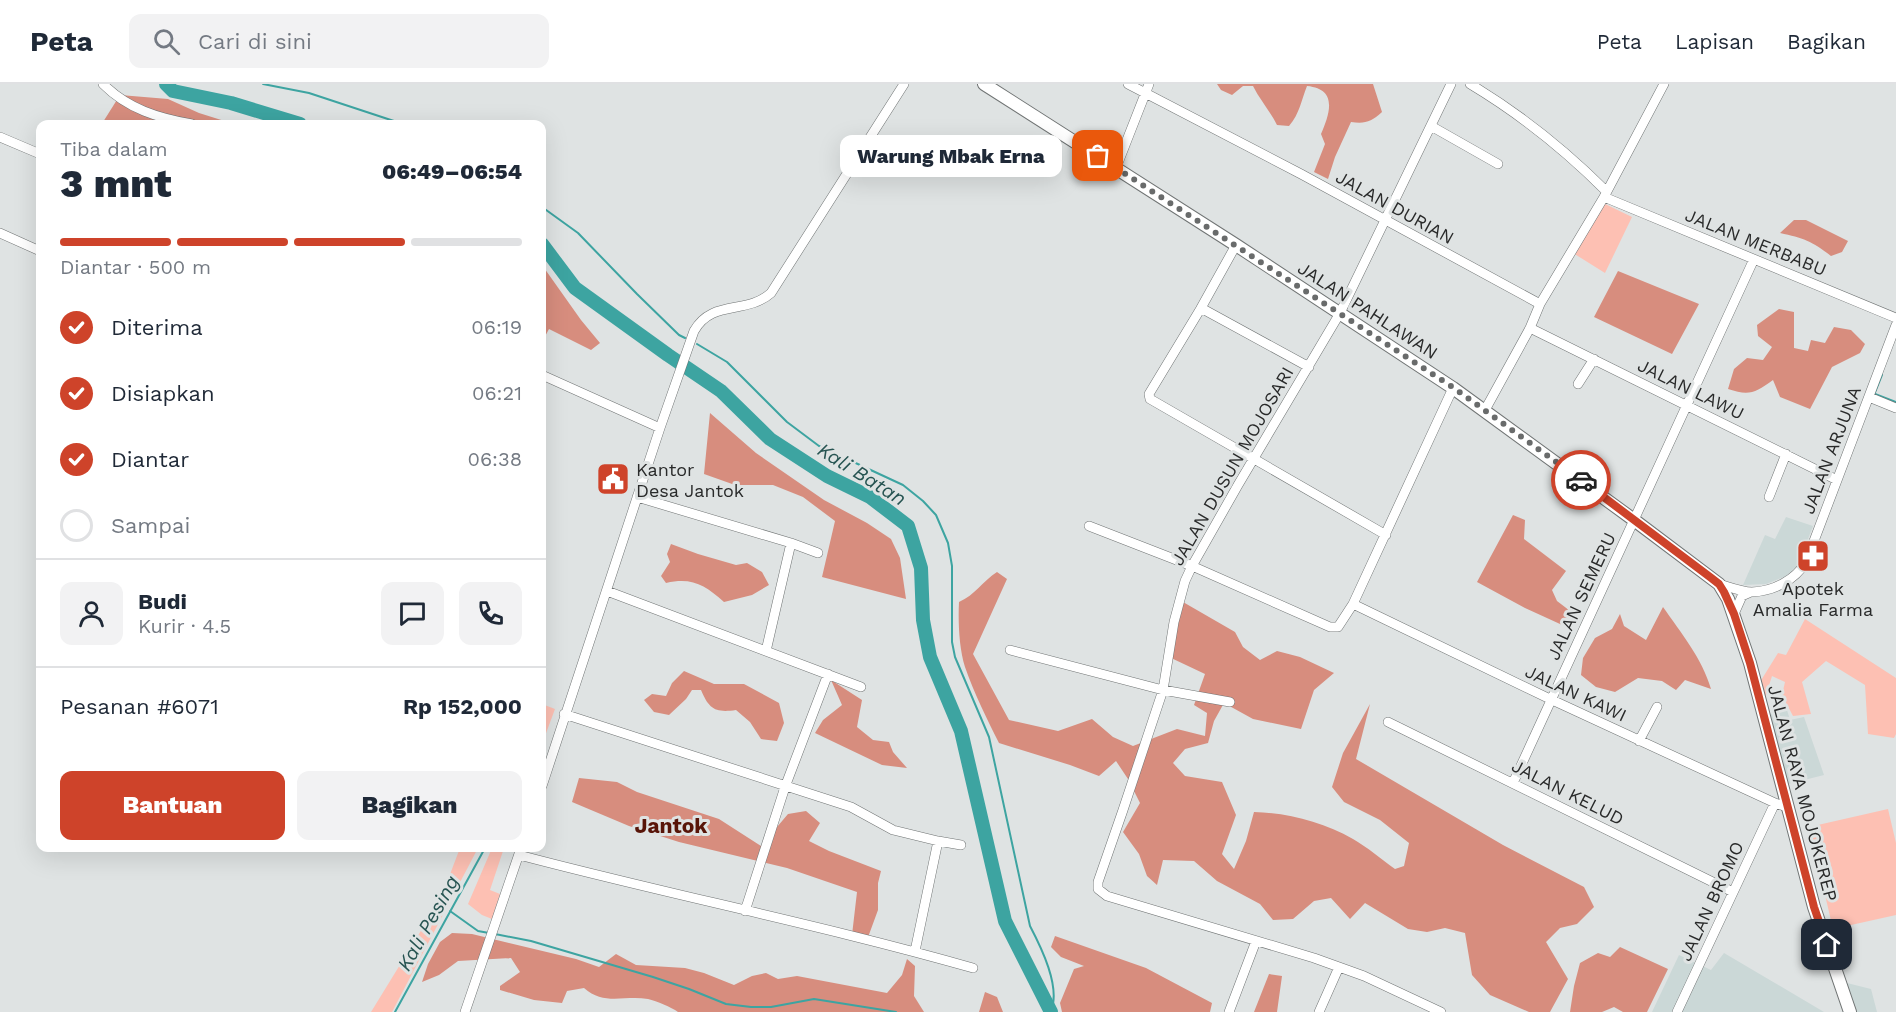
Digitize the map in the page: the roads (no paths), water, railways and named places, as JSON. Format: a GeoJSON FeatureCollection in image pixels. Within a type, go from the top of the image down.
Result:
{"type":"FeatureCollection","features":[{"type":"Feature","properties":{"kind":"main road","name":"JALAN PAHLAWAN"},"geometry":{"type":"LineString","coordinates":[[984,84],[1454,388],[1719,584]]}},
{"type":"Feature","properties":{"kind":"main road","name":"JALAN RAYA MOJOKEREP"},"geometry":{"type":"LineString","coordinates":[[1719,584],[1734,614],[1750,663],[1781,805],[1850,1012]]}},
{"type":"Feature","properties":{"kind":"street"},"geometry":{"type":"LineString","coordinates":[[104,84],[142,112],[175,120]]}},
{"type":"Feature","properties":{"kind":"street"},"geometry":{"type":"LineString","coordinates":[[546,773],[677,376],[694,331],[705,316],[757,301],[771,293],[904,84]]}},
{"type":"Feature","properties":{"kind":"street","name":"JALAN DURIAN"},"geometry":{"type":"LineString","coordinates":[[1128,84],[1147,89],[1540,304]]}},
{"type":"Feature","properties":{"kind":"street","name":"JALAN DUSUN MOJOSARI"},"geometry":{"type":"LineString","coordinates":[[1256,941],[1107,896],[1098,889],[1098,884],[1163,690],[1179,600],[1192,566],[1340,313],[1451,84]]}},
{"type":"Feature","properties":{"kind":"street"},"geometry":{"type":"LineString","coordinates":[[1470,84],[1509,108],[1535,128],[1584,169],[1605,194]]}},
{"type":"Feature","properties":{"kind":"street"},"geometry":{"type":"LineString","coordinates":[[1485,410],[1530,328],[1540,304],[1605,194],[1664,84]]}},
{"type":"Feature","properties":{"kind":"street"},"geometry":{"type":"LineString","coordinates":[[1116,168],[1147,89]]}},
{"type":"Feature","properties":{"kind":"street"},"geometry":{"type":"LineString","coordinates":[[1431,126],[1498,164]]}},
{"type":"Feature","properties":{"kind":"street"},"geometry":{"type":"LineString","coordinates":[[0,137],[36,152]]}},
{"type":"Feature","properties":{"kind":"street","name":"JALAN MERBABU"},"geometry":{"type":"LineString","coordinates":[[1605,194],[1896,318]]}},
{"type":"Feature","properties":{"kind":"street"},"geometry":{"type":"LineString","coordinates":[[0,233],[36,249]]}},
{"type":"Feature","properties":{"kind":"street"},"geometry":{"type":"LineString","coordinates":[[1236,245],[1202,308],[1149,396],[1150,399],[1386,535]]}},
{"type":"Feature","properties":{"kind":"street","name":"JALAN SEMERU"},"geometry":{"type":"LineString","coordinates":[[1513,783],[1754,259]]}},
{"type":"Feature","properties":{"kind":"street"},"geometry":{"type":"LineString","coordinates":[[1202,308],[1309,367]]}},
{"type":"Feature","properties":{"kind":"street","name":"JALAN ARJUNA"},"geometry":{"type":"LineString","coordinates":[[1719,584],[1751,592],[1781,584],[1799,573],[1806,562],[1837,480],[1872,398],[1896,325]]}},
{"type":"Feature","properties":{"kind":"street","name":"JALAN LAWU"},"geometry":{"type":"LineString","coordinates":[[1530,328],[1837,480]]}},
{"type":"Feature","properties":{"kind":"street"},"geometry":{"type":"LineString","coordinates":[[1578,384],[1594,359]]}},
{"type":"Feature","properties":{"kind":"street"},"geometry":{"type":"LineString","coordinates":[[546,377],[660,428]]}},
{"type":"Feature","properties":{"kind":"street"},"geometry":{"type":"LineString","coordinates":[[1089,526],[1192,566],[1335,628],[1341,625],[1353,604],[1454,388]]}},
{"type":"Feature","properties":{"kind":"street"},"geometry":{"type":"LineString","coordinates":[[1872,398],[1896,408]]}},
{"type":"Feature","properties":{"kind":"street"},"geometry":{"type":"LineString","coordinates":[[1769,497],[1786,454]]}},
{"type":"Feature","properties":{"kind":"street"},"geometry":{"type":"LineString","coordinates":[[637,497],[818,553]]}},
{"type":"Feature","properties":{"kind":"street"},"geometry":{"type":"LineString","coordinates":[[766,651],[791,543]]}},
{"type":"Feature","properties":{"kind":"street"},"geometry":{"type":"LineString","coordinates":[[607,591],[861,687]]}},
{"type":"Feature","properties":{"kind":"street"},"geometry":{"type":"LineString","coordinates":[[1734,614],[1742,596],[1751,592]]}},
{"type":"Feature","properties":{"kind":"street","name":"JALAN KAWI"},"geometry":{"type":"LineString","coordinates":[[1353,604],[1639,741],[1781,805]]}},
{"type":"Feature","properties":{"kind":"street"},"geometry":{"type":"LineString","coordinates":[[1010,650],[1163,690],[1230,702]]}},
{"type":"Feature","properties":{"kind":"street"},"geometry":{"type":"LineString","coordinates":[[746,911],[785,787],[828,674]]}},
{"type":"Feature","properties":{"kind":"street"},"geometry":{"type":"LineString","coordinates":[[1639,741],[1657,707]]}},
{"type":"Feature","properties":{"kind":"street"},"geometry":{"type":"LineString","coordinates":[[564,714],[851,807],[893,830],[938,842],[961,845]]}},
{"type":"Feature","properties":{"kind":"street","name":"JALAN KELUD"},"geometry":{"type":"LineString","coordinates":[[1388,722],[1733,892]]}},
{"type":"Feature","properties":{"kind":"street","name":"JALAN BROMO"},"geometry":{"type":"LineString","coordinates":[[1677,1012],[1733,892],[1781,805]]}},
{"type":"Feature","properties":{"kind":"street"},"geometry":{"type":"LineString","coordinates":[[915,951],[938,842]]}},
{"type":"Feature","properties":{"kind":"street"},"geometry":{"type":"LineString","coordinates":[[465,1012],[520,852]]}},
{"type":"Feature","properties":{"kind":"street"},"geometry":{"type":"LineString","coordinates":[[524,852],[746,911],[915,951],[973,968]]}},
{"type":"Feature","properties":{"kind":"street"},"geometry":{"type":"LineString","coordinates":[[1229,1012],[1256,941],[1314,957],[1364,976],[1441,1012]]}},
{"type":"Feature","properties":{"kind":"street"},"geometry":{"type":"LineString","coordinates":[[1319,1012],[1339,967]]}},
{"type":"Feature","properties":{"kind":"waterway","name":"Kali Batan"},"geometry":{"type":"LineString","coordinates":[[166,84],[173,91],[231,103],[287,120]]}},
{"type":"Feature","properties":{"kind":"waterway"},"geometry":{"type":"LineString","coordinates":[[263,84],[309,93],[391,120]]}},
{"type":"Feature","properties":{"kind":"waterway"},"geometry":{"type":"LineString","coordinates":[[546,210],[578,233],[637,294],[679,335],[685,338]]}},
{"type":"Feature","properties":{"kind":"waterway","name":"Kali Batan"},"geometry":{"type":"LineString","coordinates":[[546,249],[575,288],[721,391],[770,439],[827,476],[870,497],[908,526],[921,568],[923,620],[930,657],[961,731],[1005,921],[1051,1012]]}},
{"type":"Feature","properties":{"kind":"waterway"},"geometry":{"type":"LineString","coordinates":[[697,344],[727,362],[787,422],[819,446],[903,485],[936,515],[948,543],[952,566],[952,642],[955,657],[989,737],[1030,926],[1052,979],[1053,1001],[1051,1011],[1048,1012]]}},
{"type":"Feature","properties":{"kind":"waterway"},"geometry":{"type":"LineString","coordinates":[[1874,395],[1882,375]]}},
{"type":"Feature","properties":{"kind":"waterway"},"geometry":{"type":"LineString","coordinates":[[1875,394],[1896,402]]}},
{"type":"Feature","properties":{"kind":"waterway","name":"Kali Pesing"},"geometry":{"type":"LineString","coordinates":[[395,1012],[483,852]]}},
{"type":"Feature","properties":{"kind":"waterway"},"geometry":{"type":"LineString","coordinates":[[450,911],[478,931],[489,933]]}},
{"type":"Feature","properties":{"kind":"waterway"},"geometry":{"type":"LineString","coordinates":[[495,934],[531,941],[653,977],[726,1004],[771,1007],[814,999],[896,1012]]}},
{"type":"Feature","properties":{"kind":"place","name":"Warung Mbak Erna"},"geometry":{"type":"Point","coordinates":[1098,156]}},
{"type":"Feature","properties":{"kind":"place","name":"Kantor Desa Jantok"},"geometry":{"type":"Point","coordinates":[613,479]}},
{"type":"Feature","properties":{"kind":"place","name":"Apotek Amalia Farma"},"geometry":{"type":"Point","coordinates":[1813,556]}},
{"type":"Feature","properties":{"kind":"district","name":"Jantok"},"geometry":{"type":"Point","coordinates":[671,825]}}]}
